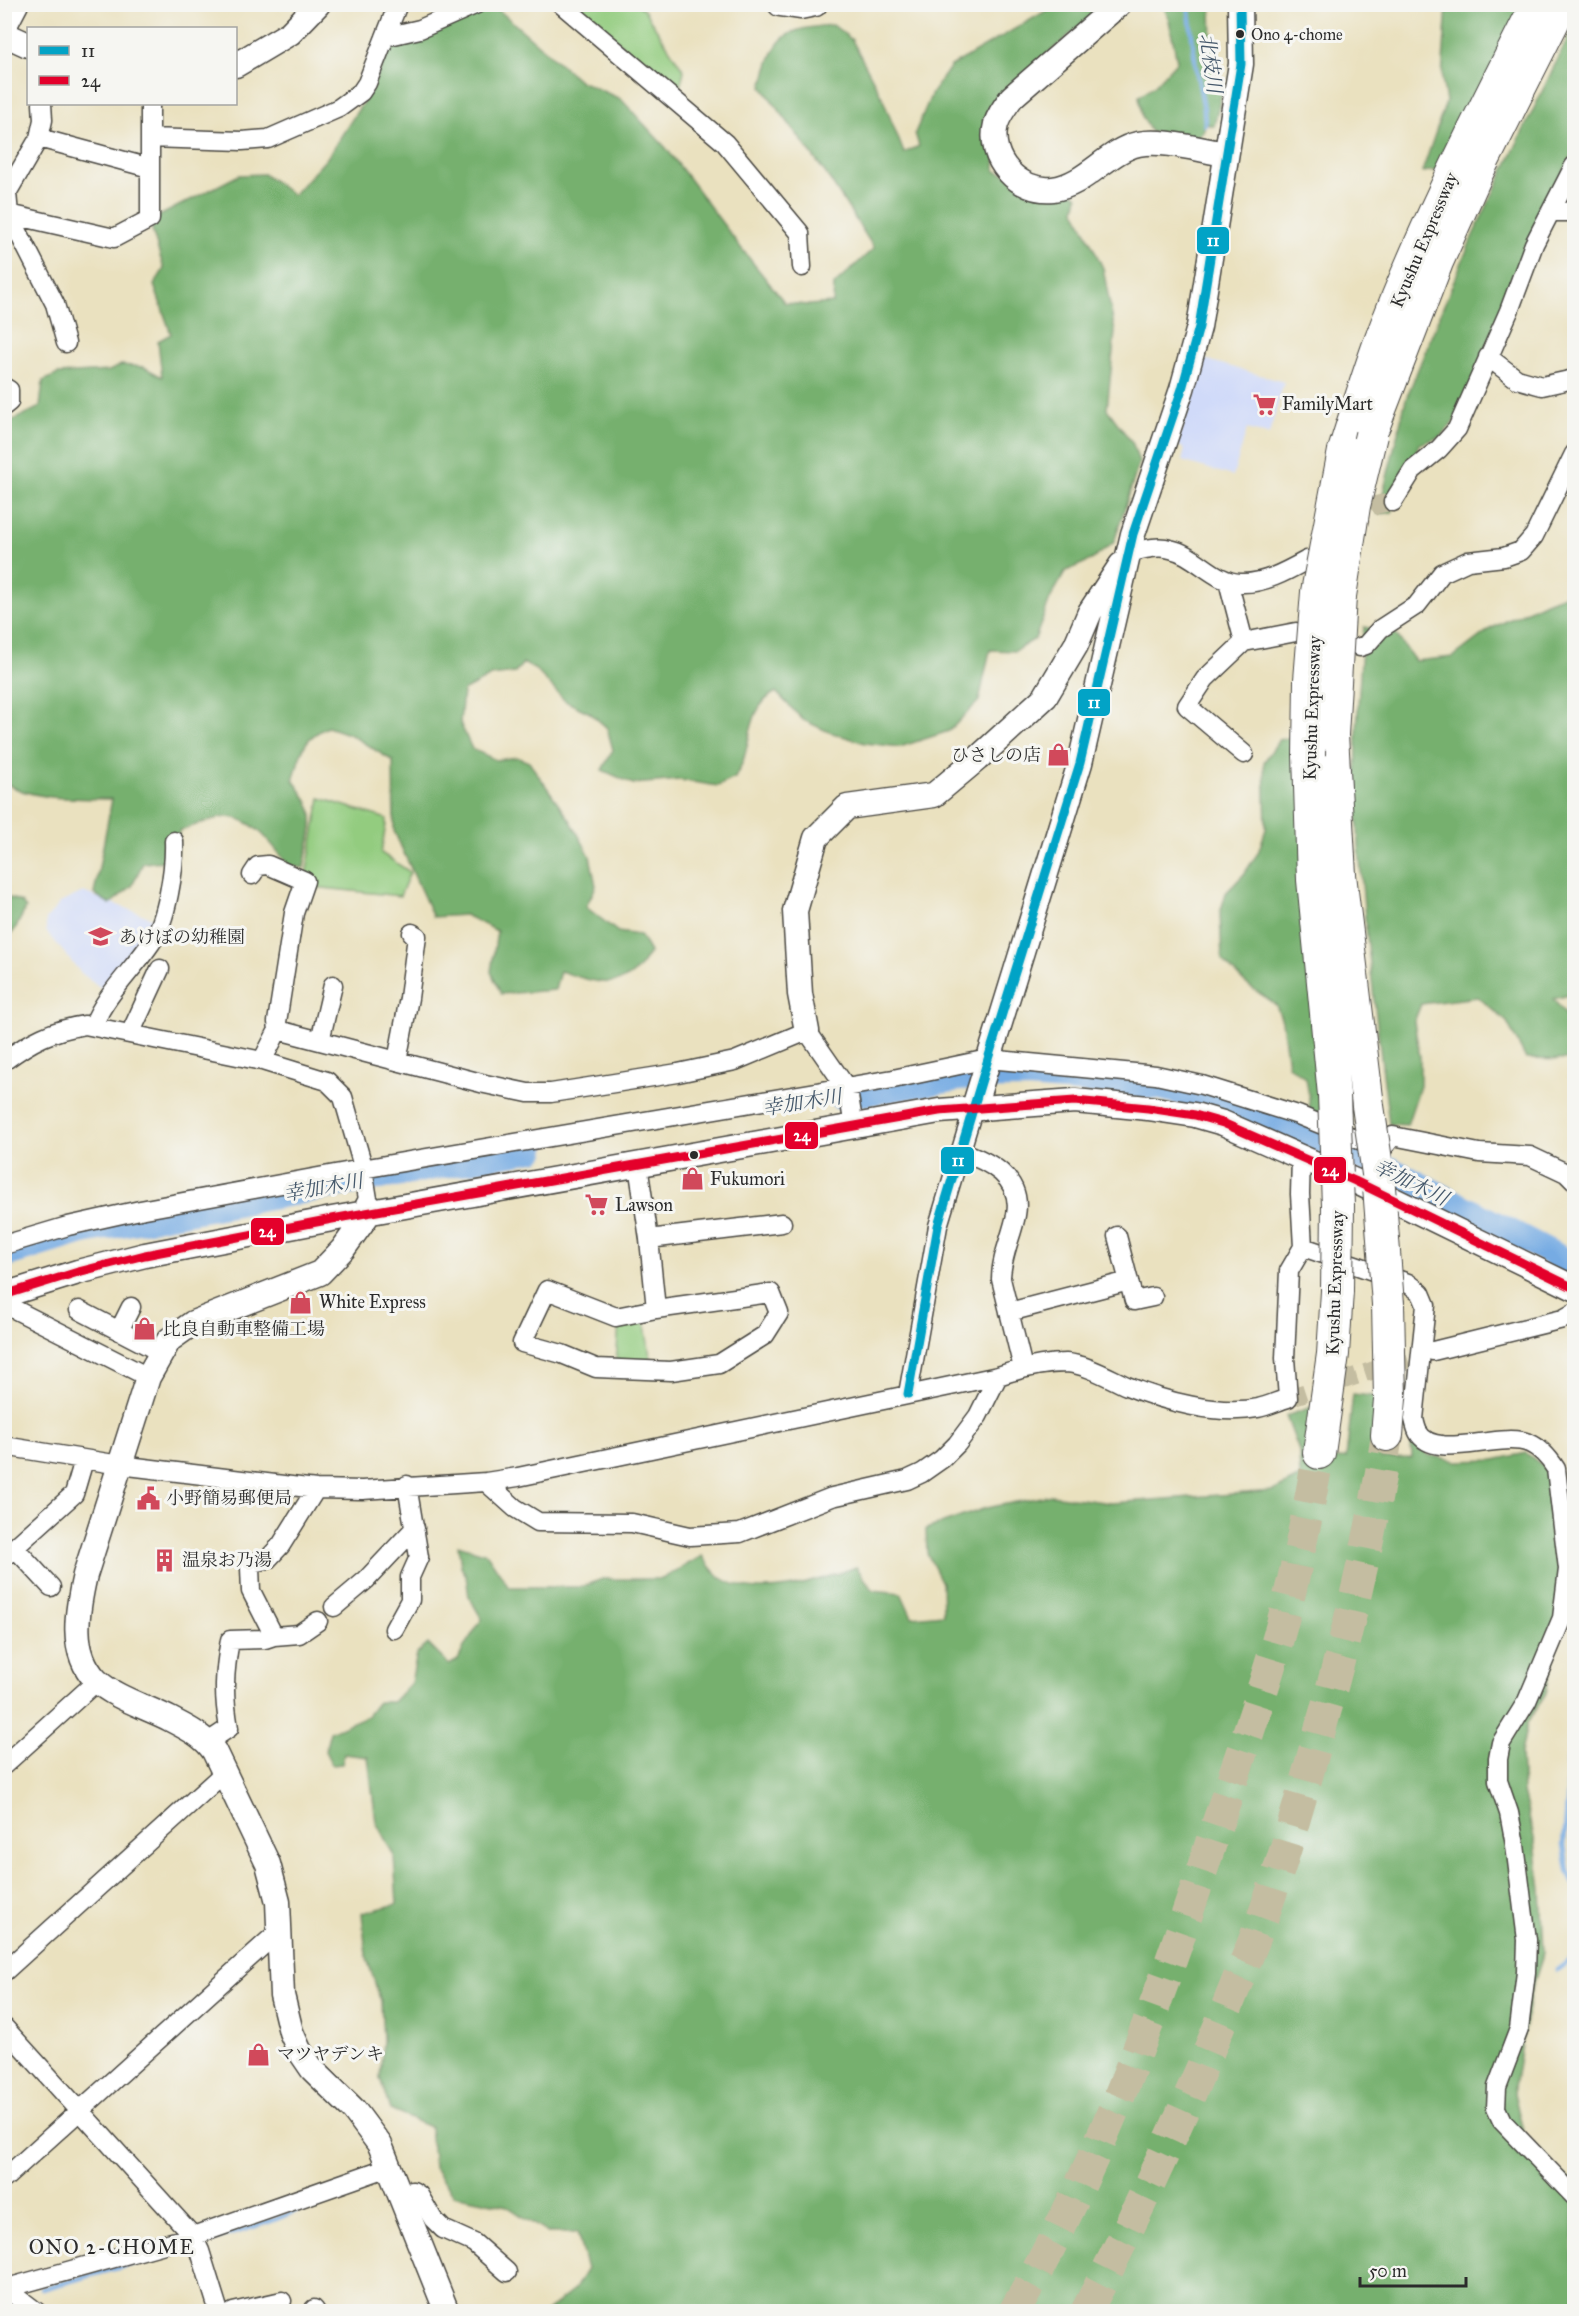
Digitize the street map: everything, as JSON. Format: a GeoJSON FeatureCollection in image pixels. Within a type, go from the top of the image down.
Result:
{"type":"FeatureCollection","features":[{"type":"Feature","properties":{"kind":"highway","name":"Kyushu Expressway"},"geometry":{"type":"LineString","coordinates":[[1387,1435],[1390,1399],[1388,1304],[1378,1174],[1340,875],[1310,680],[1317,592],[1344,451],[1378,347],[1457,163],[1537,4]]}},
{"type":"Feature","properties":{"kind":"highway","name":"Kyushu Expressway"},"geometry":{"type":"LineString","coordinates":[[1319,1452],[1333,1354],[1337,1291],[1338,1206],[1334,1095],[1313,880],[1321,745],[1354,506],[1371,435],[1405,343],[1473,181],[1562,4]]}},
{"type":"Feature","properties":{"kind":"street"},"geometry":{"type":"LineString","coordinates":[[4,27],[16,4]]}},
{"type":"Feature","properties":{"kind":"street"},"geometry":{"type":"LineString","coordinates":[[237,64],[290,33],[318,4]]}},
{"type":"Feature","properties":{"kind":"street"},"geometry":{"type":"LineString","coordinates":[[150,138],[242,141],[268,139],[339,108],[361,92],[367,83],[398,4]]}},
{"type":"Feature","properties":{"kind":"street"},"geometry":{"type":"LineString","coordinates":[[385,37],[420,29],[477,4]]}},
{"type":"Feature","properties":{"kind":"street"},"geometry":{"type":"LineString","coordinates":[[561,4],[725,143],[800,233],[802,267]]}},
{"type":"Feature","properties":{"kind":"street"},"geometry":{"type":"LineString","coordinates":[[780,4],[800,8],[815,4]]}},
{"type":"Feature","properties":{"kind":"street"},"geometry":{"type":"LineString","coordinates":[[1119,4],[1012,97],[1002,110],[996,125],[995,139],[996,151],[1002,164],[1027,186],[1041,190],[1067,186],[1128,148],[1139,144],[1164,144],[1225,154]]}},
{"type":"Feature","properties":{"kind":"street"},"geometry":{"type":"LineString","coordinates":[[908,1394],[938,1226],[1080,763],[1128,553],[1199,327],[1241,64],[1240,4]]}},
{"type":"Feature","properties":{"kind":"street"},"geometry":{"type":"LineString","coordinates":[[4,34],[27,45]]}},
{"type":"Feature","properties":{"kind":"street"},"geometry":{"type":"LineString","coordinates":[[42,105],[43,120],[39,138],[7,193],[9,214],[55,304],[66,343]]}},
{"type":"Feature","properties":{"kind":"street"},"geometry":{"type":"LineString","coordinates":[[9,214],[114,238],[150,219],[150,105]]}},
{"type":"Feature","properties":{"kind":"street"},"geometry":{"type":"LineString","coordinates":[[39,138],[150,168]]}},
{"type":"Feature","properties":{"kind":"street"},"geometry":{"type":"LineString","coordinates":[[1393,502],[1413,470],[1457,429],[1509,311],[1534,244],[1575,166]]}},
{"type":"Feature","properties":{"kind":"street"},"geometry":{"type":"LineString","coordinates":[[1551,212],[1575,212]]}},
{"type":"Feature","properties":{"kind":"street"},"geometry":{"type":"LineString","coordinates":[[1488,357],[1517,380],[1542,386],[1575,379]]}},
{"type":"Feature","properties":{"kind":"street"},"geometry":{"type":"LineString","coordinates":[[4,387],[9,390],[9,402],[4,406]]}},
{"type":"Feature","properties":{"kind":"street"},"geometry":{"type":"LineString","coordinates":[[1360,647],[1366,645],[1380,629],[1417,605],[1442,573],[1468,561],[1504,557],[1521,551],[1534,536],[1575,454]]}},
{"type":"Feature","properties":{"kind":"street"},"geometry":{"type":"LineString","coordinates":[[853,1120],[847,1088],[807,1030],[800,994],[795,911],[816,838],[847,807],[934,795],[1046,697],[1076,645],[1090,612],[1128,553],[1170,548],[1183,553],[1228,581],[1242,584],[1279,575],[1306,560]]}},
{"type":"Feature","properties":{"kind":"street"},"geometry":{"type":"LineString","coordinates":[[1228,581],[1244,642]]}},
{"type":"Feature","properties":{"kind":"street"},"geometry":{"type":"LineString","coordinates":[[1244,753],[1187,706],[1205,679],[1244,642],[1296,632]]}},
{"type":"Feature","properties":{"kind":"street"},"geometry":{"type":"LineString","coordinates":[[93,1026],[100,1009],[153,941],[160,925],[175,863],[174,841]]}},
{"type":"Feature","properties":{"kind":"street"},"geometry":{"type":"LineString","coordinates":[[252,875],[258,866],[268,865],[305,881],[294,914],[277,1022],[278,1030],[262,1061]]}},
{"type":"Feature","properties":{"kind":"street"},"geometry":{"type":"LineString","coordinates":[[397,1061],[409,998],[417,936],[412,933]]}},
{"type":"Feature","properties":{"kind":"street"},"geometry":{"type":"LineString","coordinates":[[130,1034],[160,969]]}},
{"type":"Feature","properties":{"kind":"street"},"geometry":{"type":"LineString","coordinates":[[320,1041],[333,985]]}},
{"type":"Feature","properties":{"kind":"street"},"geometry":{"type":"LineString","coordinates":[[4,1061],[30,1042],[62,1028],[85,1025],[262,1061],[327,1081],[343,1097],[363,1171],[368,1206],[343,1249],[320,1273],[194,1323],[169,1340],[160,1352],[148,1377],[85,1575],[79,1603],[77,1635],[80,1652],[97,1681],[119,1695],[194,1732],[208,1742],[225,1772],[268,1864],[278,1902],[282,1995],[299,2050],[312,2068],[365,2123],[380,2145],[447,2312]]}},
{"type":"Feature","properties":{"kind":"street"},"geometry":{"type":"LineString","coordinates":[[278,1030],[528,1093],[551,1093],[678,1073],[735,1061],[807,1030]]}},
{"type":"Feature","properties":{"kind":"street"},"geometry":{"type":"LineString","coordinates":[[4,1245],[68,1226],[140,1210],[986,1064],[1156,1075],[1202,1085],[1298,1115],[1379,1153]]}},
{"type":"Feature","properties":{"kind":"street"},"geometry":{"type":"LineString","coordinates":[[4,1295],[78,1272],[145,1255],[368,1206],[638,1165],[853,1120],[939,1111],[976,1101],[1075,1101],[1195,1115],[1222,1123],[1357,1178],[1575,1288]]}},
{"type":"Feature","properties":{"kind":"street"},"geometry":{"type":"LineString","coordinates":[[1357,1178],[1393,1136],[1479,1153],[1530,1156],[1566,1173],[1575,1181]]}},
{"type":"Feature","properties":{"kind":"street"},"geometry":{"type":"LineString","coordinates":[[960,1151],[996,1166],[1011,1185],[1015,1196],[1016,1215],[1001,1268],[1003,1291],[1023,1368]]}},
{"type":"Feature","properties":{"kind":"street"},"geometry":{"type":"LineString","coordinates":[[4,1446],[120,1465],[316,1489],[362,1490],[407,1485],[486,1482],[518,1477],[998,1376],[1023,1368],[1067,1363],[1090,1370],[1138,1391],[1181,1404],[1219,1409],[1257,1408],[1288,1398],[1285,1358],[1288,1271],[1303,1247],[1300,1194],[1301,1157]]}},
{"type":"Feature","properties":{"kind":"street"},"geometry":{"type":"LineString","coordinates":[[638,1165],[656,1309]]}},
{"type":"Feature","properties":{"kind":"street"},"geometry":{"type":"LineString","coordinates":[[649,1239],[782,1223]]}},
{"type":"Feature","properties":{"kind":"street"},"geometry":{"type":"LineString","coordinates":[[1118,1236],[1134,1301],[1153,1298]]}},
{"type":"Feature","properties":{"kind":"street"},"geometry":{"type":"LineString","coordinates":[[1303,1247],[1408,1283],[1421,1293],[1426,1305],[1426,1314],[1414,1419],[1419,1433],[1429,1443],[1455,1447],[1513,1439],[1538,1449],[1556,1468],[1568,1569],[1562,1618],[1527,1701],[1501,1743],[1498,1759],[1498,1781],[1509,1813],[1515,1845],[1527,1940],[1526,1972],[1519,2029],[1502,2069],[1496,2108],[1502,2121],[1575,2196]]}},
{"type":"Feature","properties":{"kind":"street"},"geometry":{"type":"LineString","coordinates":[[1009,1312],[1129,1281]]}},
{"type":"Feature","properties":{"kind":"street"},"geometry":{"type":"LineString","coordinates":[[547,1290],[616,1317],[656,1309],[771,1293],[779,1313],[765,1335],[719,1364],[671,1371],[596,1368],[562,1354],[522,1343],[547,1290]]}},
{"type":"Feature","properties":{"kind":"street"},"geometry":{"type":"LineString","coordinates":[[4,1304],[148,1377]]}},
{"type":"Feature","properties":{"kind":"street"},"geometry":{"type":"LineString","coordinates":[[119,1331],[131,1307]]}},
{"type":"Feature","properties":{"kind":"street"},"geometry":{"type":"LineString","coordinates":[[79,1310],[160,1352]]}},
{"type":"Feature","properties":{"kind":"street"},"geometry":{"type":"LineString","coordinates":[[1433,1350],[1563,1319],[1575,1313]]}},
{"type":"Feature","properties":{"kind":"street"},"geometry":{"type":"LineString","coordinates":[[486,1482],[515,1508],[538,1522],[632,1523],[690,1536],[740,1533],[832,1497],[907,1480],[922,1473],[942,1460],[957,1444],[978,1416],[998,1376]]}},
{"type":"Feature","properties":{"kind":"street"},"geometry":{"type":"LineString","coordinates":[[51,1587],[10,1552],[74,1494],[84,1460]]}},
{"type":"Feature","properties":{"kind":"street"},"geometry":{"type":"LineString","coordinates":[[394,1629],[410,1600],[410,1577],[419,1557],[407,1485]]}},
{"type":"Feature","properties":{"kind":"street"},"geometry":{"type":"LineString","coordinates":[[274,1636],[251,1591],[250,1568],[255,1562],[267,1560],[281,1545],[316,1489]]}},
{"type":"Feature","properties":{"kind":"street"},"geometry":{"type":"LineString","coordinates":[[334,1607],[366,1580],[415,1528]]}},
{"type":"Feature","properties":{"kind":"street"},"geometry":{"type":"LineString","coordinates":[[208,1742],[229,1728],[223,1695],[224,1670],[230,1640],[265,1639],[299,1634],[318,1621]]}},
{"type":"Feature","properties":{"kind":"street"},"geometry":{"type":"LineString","coordinates":[[4,1765],[97,1681]]}},
{"type":"Feature","properties":{"kind":"street"},"geometry":{"type":"LineString","coordinates":[[4,1972],[225,1772]]}},
{"type":"Feature","properties":{"kind":"street"},"geometry":{"type":"LineString","coordinates":[[4,2179],[280,1930]]}},
{"type":"Feature","properties":{"kind":"street"},"geometry":{"type":"LineString","coordinates":[[4,2027],[197,2242],[219,2312]]}},
{"type":"Feature","properties":{"kind":"street"},"geometry":{"type":"LineString","coordinates":[[6,2288],[197,2242],[389,2167]]}},
{"type":"Feature","properties":{"kind":"street"},"geometry":{"type":"LineString","coordinates":[[399,2193],[414,2191],[419,2194],[432,2219],[443,2229],[474,2243],[507,2272]]}},
{"type":"Feature","properties":{"kind":"street"},"geometry":{"type":"LineString","coordinates":[[6,2288],[37,2312]]}},
{"type":"Feature","properties":{"kind":"street"},"geometry":{"type":"LineString","coordinates":[[232,2312],[282,2301]]}},
{"type":"Feature","properties":{"kind":"shaded area"},"geometry":{"type":"Polygon","coordinates":[[[1204,359],[1284,382],[1269,435],[1247,429],[1233,476],[1182,461],[1185,449],[1177,445],[1204,359]]]}},
{"type":"Feature","properties":{"kind":"shaded area","name":"あけぼの幼稚園"},"geometry":{"type":"Polygon","coordinates":[[[83,892],[160,921],[108,993],[81,973],[46,931],[46,920],[60,903],[83,892]]]}},
{"type":"Feature","properties":{"kind":"green space"},"geometry":{"type":"Polygon","coordinates":[[[637,4],[644,10],[684,71],[678,94],[579,8],[583,5],[637,4]]]}},
{"type":"Feature","properties":{"kind":"green space"},"geometry":{"type":"Polygon","coordinates":[[[493,5],[580,81],[621,99],[666,148],[785,303],[809,305],[833,303],[834,285],[874,248],[827,175],[762,87],[771,57],[782,39],[801,29],[833,25],[852,40],[882,97],[904,153],[919,146],[915,133],[932,93],[951,66],[1056,5],[1104,5],[999,96],[995,171],[1078,196],[1075,210],[1103,268],[1115,332],[1107,409],[1133,444],[1139,463],[1114,542],[1093,559],[1066,571],[1050,599],[1035,639],[1015,651],[990,650],[979,701],[949,731],[900,747],[865,743],[829,732],[803,720],[776,692],[767,698],[756,713],[743,761],[735,778],[718,786],[680,780],[633,784],[602,770],[613,750],[607,728],[590,713],[565,701],[536,670],[523,663],[515,673],[491,676],[463,691],[460,723],[472,749],[496,760],[517,757],[529,762],[570,820],[590,856],[596,886],[586,907],[618,932],[640,935],[650,952],[636,971],[618,981],[599,982],[560,971],[555,990],[501,994],[491,972],[497,931],[465,915],[433,917],[394,831],[393,761],[351,735],[328,727],[312,737],[303,748],[293,780],[307,802],[312,819],[304,868],[289,866],[264,835],[248,823],[229,817],[218,818],[179,831],[176,860],[143,863],[132,886],[110,904],[94,894],[112,799],[42,796],[16,789],[5,783],[4,429],[9,422],[40,407],[43,381],[58,374],[109,371],[121,365],[144,367],[162,377],[158,341],[171,334],[154,285],[164,269],[152,230],[155,218],[239,175],[264,174],[293,195],[327,158],[371,90],[390,46],[493,5]]]}},
{"type":"Feature","properties":{"kind":"green space"},"geometry":{"type":"Polygon","coordinates":[[[1163,5],[1211,5],[1212,49],[1223,88],[1214,126],[1206,124],[1203,132],[1195,139],[1151,132],[1142,116],[1139,96],[1155,85],[1177,61],[1169,20],[1163,5]]]}},
{"type":"Feature","properties":{"kind":"green space"},"geometry":{"type":"Polygon","coordinates":[[[1447,5],[1524,5],[1437,170],[1422,172],[1446,102],[1442,78],[1447,5]]]}},
{"type":"Feature","properties":{"kind":"green space"},"geometry":{"type":"Polygon","coordinates":[[[1574,25],[1574,152],[1542,213],[1510,283],[1469,393],[1454,422],[1440,437],[1419,444],[1392,512],[1378,514],[1406,399],[1474,233],[1574,25]]]}},
{"type":"Feature","properties":{"kind":"green space"},"geometry":{"type":"Polygon","coordinates":[[[1574,591],[1574,994],[1553,999],[1574,1022],[1574,1060],[1526,1059],[1507,1022],[1478,997],[1421,1004],[1414,1022],[1420,1057],[1420,1086],[1407,1125],[1389,1124],[1366,928],[1357,810],[1357,718],[1364,627],[1395,633],[1415,661],[1453,657],[1490,629],[1574,591]]]}},
{"type":"Feature","properties":{"kind":"green space"},"geometry":{"type":"Polygon","coordinates":[[[1299,736],[1325,1123],[1309,1118],[1306,1078],[1288,1065],[1282,1021],[1276,1005],[1245,983],[1222,960],[1220,913],[1226,893],[1244,874],[1258,853],[1266,829],[1264,762],[1279,740],[1299,736]]]}},
{"type":"Feature","properties":{"kind":"green space"},"geometry":{"type":"Polygon","coordinates":[[[320,798],[387,819],[381,853],[410,872],[400,896],[304,886],[320,798]]]}},
{"type":"Feature","properties":{"kind":"green space"},"geometry":{"type":"Polygon","coordinates":[[[5,896],[21,902],[26,908],[14,931],[5,937],[5,896]]]}},
{"type":"Feature","properties":{"kind":"green space"},"geometry":{"type":"Polygon","coordinates":[[[644,1319],[651,1362],[616,1363],[619,1323],[644,1319]]]}},
{"type":"Feature","properties":{"kind":"green space"},"geometry":{"type":"Polygon","coordinates":[[[1353,1394],[1380,1397],[1380,1459],[1412,1458],[1410,1432],[1428,1455],[1457,1461],[1494,1460],[1526,1453],[1542,1465],[1559,1488],[1568,1535],[1556,1646],[1546,1693],[1527,1723],[1521,1753],[1523,1792],[1535,1842],[1541,1890],[1544,1952],[1530,1995],[1514,2093],[1524,2136],[1574,2184],[1574,2311],[547,2311],[575,2289],[587,2269],[577,2233],[547,2233],[507,2206],[454,2195],[434,2168],[430,2127],[390,2110],[380,2078],[383,2040],[381,2002],[366,1955],[362,1913],[397,1904],[394,1856],[376,1822],[368,1757],[344,1754],[342,1764],[332,1765],[325,1751],[330,1732],[367,1716],[378,1702],[393,1702],[411,1683],[417,1654],[428,1644],[449,1665],[458,1660],[482,1619],[469,1597],[458,1545],[487,1554],[509,1587],[582,1587],[602,1579],[662,1579],[702,1556],[720,1577],[735,1585],[752,1588],[788,1587],[856,1567],[873,1590],[901,1593],[912,1617],[943,1614],[942,1583],[927,1553],[926,1529],[986,1508],[1051,1495],[1111,1503],[1273,1491],[1300,1477],[1299,1451],[1286,1416],[1318,1405],[1312,1460],[1346,1458],[1353,1394]]]}},
{"type":"Feature","properties":{"kind":"waterway","name":"北枝川"},"geometry":{"type":"LineString","coordinates":[[1188,4],[1205,125]]}},
{"type":"Feature","properties":{"kind":"waterway","name":"幸加木川"},"geometry":{"type":"LineString","coordinates":[[841,1097],[967,1077],[1028,1076],[1160,1087],[1211,1100],[1298,1131],[1391,1170],[1574,1265]]}},
{"type":"Feature","properties":{"kind":"waterway","name":"幸加木川"},"geometry":{"type":"LineString","coordinates":[[4,1255],[83,1231],[533,1149]]}},
{"type":"Feature","properties":{"kind":"waterway"},"geometry":{"type":"LineString","coordinates":[[1574,1747],[1567,1763],[1568,1791],[1564,1845],[1568,1870],[1574,1884]]}},
{"type":"Feature","properties":{"kind":"waterway"},"geometry":{"type":"LineString","coordinates":[[1557,1970],[1574,1957]]}},
{"type":"Feature","properties":{"kind":"waterway"},"geometry":{"type":"LineString","coordinates":[[201,2244],[274,2220],[320,2201]]}},
{"type":"Feature","properties":{"kind":"waterway"},"geometry":{"type":"LineString","coordinates":[[42,2289],[193,2247]]}},
{"type":"Feature","properties":{"kind":"tunnel"},"geometry":{"type":"LineString","coordinates":[[1350,526],[1375,505],[1393,502]]}},
{"type":"Feature","properties":{"kind":"tunnel"},"geometry":{"type":"LineString","coordinates":[[1288,1398],[1433,1351]]}},
{"type":"Feature","properties":{"kind":"tunnel"},"geometry":{"type":"LineString","coordinates":[[1086,2312],[1125,2236],[1179,2120],[1229,2002],[1271,1893],[1304,1788],[1344,1641],[1361,1573],[1387,1435]]}},
{"type":"Feature","properties":{"kind":"tunnel"},"geometry":{"type":"LineString","coordinates":[[1014,2312],[1072,2202],[1098,2146],[1167,1972],[1246,1741],[1284,1618],[1319,1453]]}},
{"type":"Feature","properties":{"kind":"transit line","name":"11"},"geometry":{"type":"LineString","coordinates":[[908,1394],[938,1226],[1080,763],[1133,534],[1182,389],[1199,327],[1241,64],[1240,4]]}},
{"type":"Feature","properties":{"kind":"transit line","name":"24"},"geometry":{"type":"LineString","coordinates":[[4,1295],[78,1272],[145,1255],[332,1219],[939,1111],[1075,1101],[1148,1108],[1195,1115],[1223,1123],[1355,1181],[1574,1288]]}},
{"type":"Feature","properties":{"kind":"place","name":"Ono 4-chome"},"geometry":{"type":"Point","coordinates":[1240,34]}},
{"type":"Feature","properties":{"kind":"place","name":"FamilyMart"},"geometry":{"type":"Point","coordinates":[1264,404]}},
{"type":"Feature","properties":{"kind":"place","name":"ひさしの店"},"geometry":{"type":"Point","coordinates":[1059,755]}},
{"type":"Feature","properties":{"kind":"place","name":"あけぼの幼稚園"},"geometry":{"type":"Point","coordinates":[101,937]}},
{"type":"Feature","properties":{"kind":"place","name":"Fukumori"},"geometry":{"type":"Point","coordinates":[692,1179]}},
{"type":"Feature","properties":{"kind":"place","name":"Lawson"},"geometry":{"type":"Point","coordinates":[597,1205]}},
{"type":"Feature","properties":{"kind":"place","name":"White Express"},"geometry":{"type":"Point","coordinates":[301,1302]}},
{"type":"Feature","properties":{"kind":"place","name":"比良自動車整備工場"},"geometry":{"type":"Point","coordinates":[145,1329]}},
{"type":"Feature","properties":{"kind":"place","name":"小野簡易郵便局"},"geometry":{"type":"Point","coordinates":[148,1498]}},
{"type":"Feature","properties":{"kind":"place","name":"温泉お乃湯"},"geometry":{"type":"Point","coordinates":[164,1560]}},
{"type":"Feature","properties":{"kind":"place","name":"マツヤデンキ"},"geometry":{"type":"Point","coordinates":[259,2054]}},
{"type":"Feature","properties":{"kind":"district","name":"ONO 2-CHOME"},"geometry":{"type":"Point","coordinates":[112,2247]}}]}
